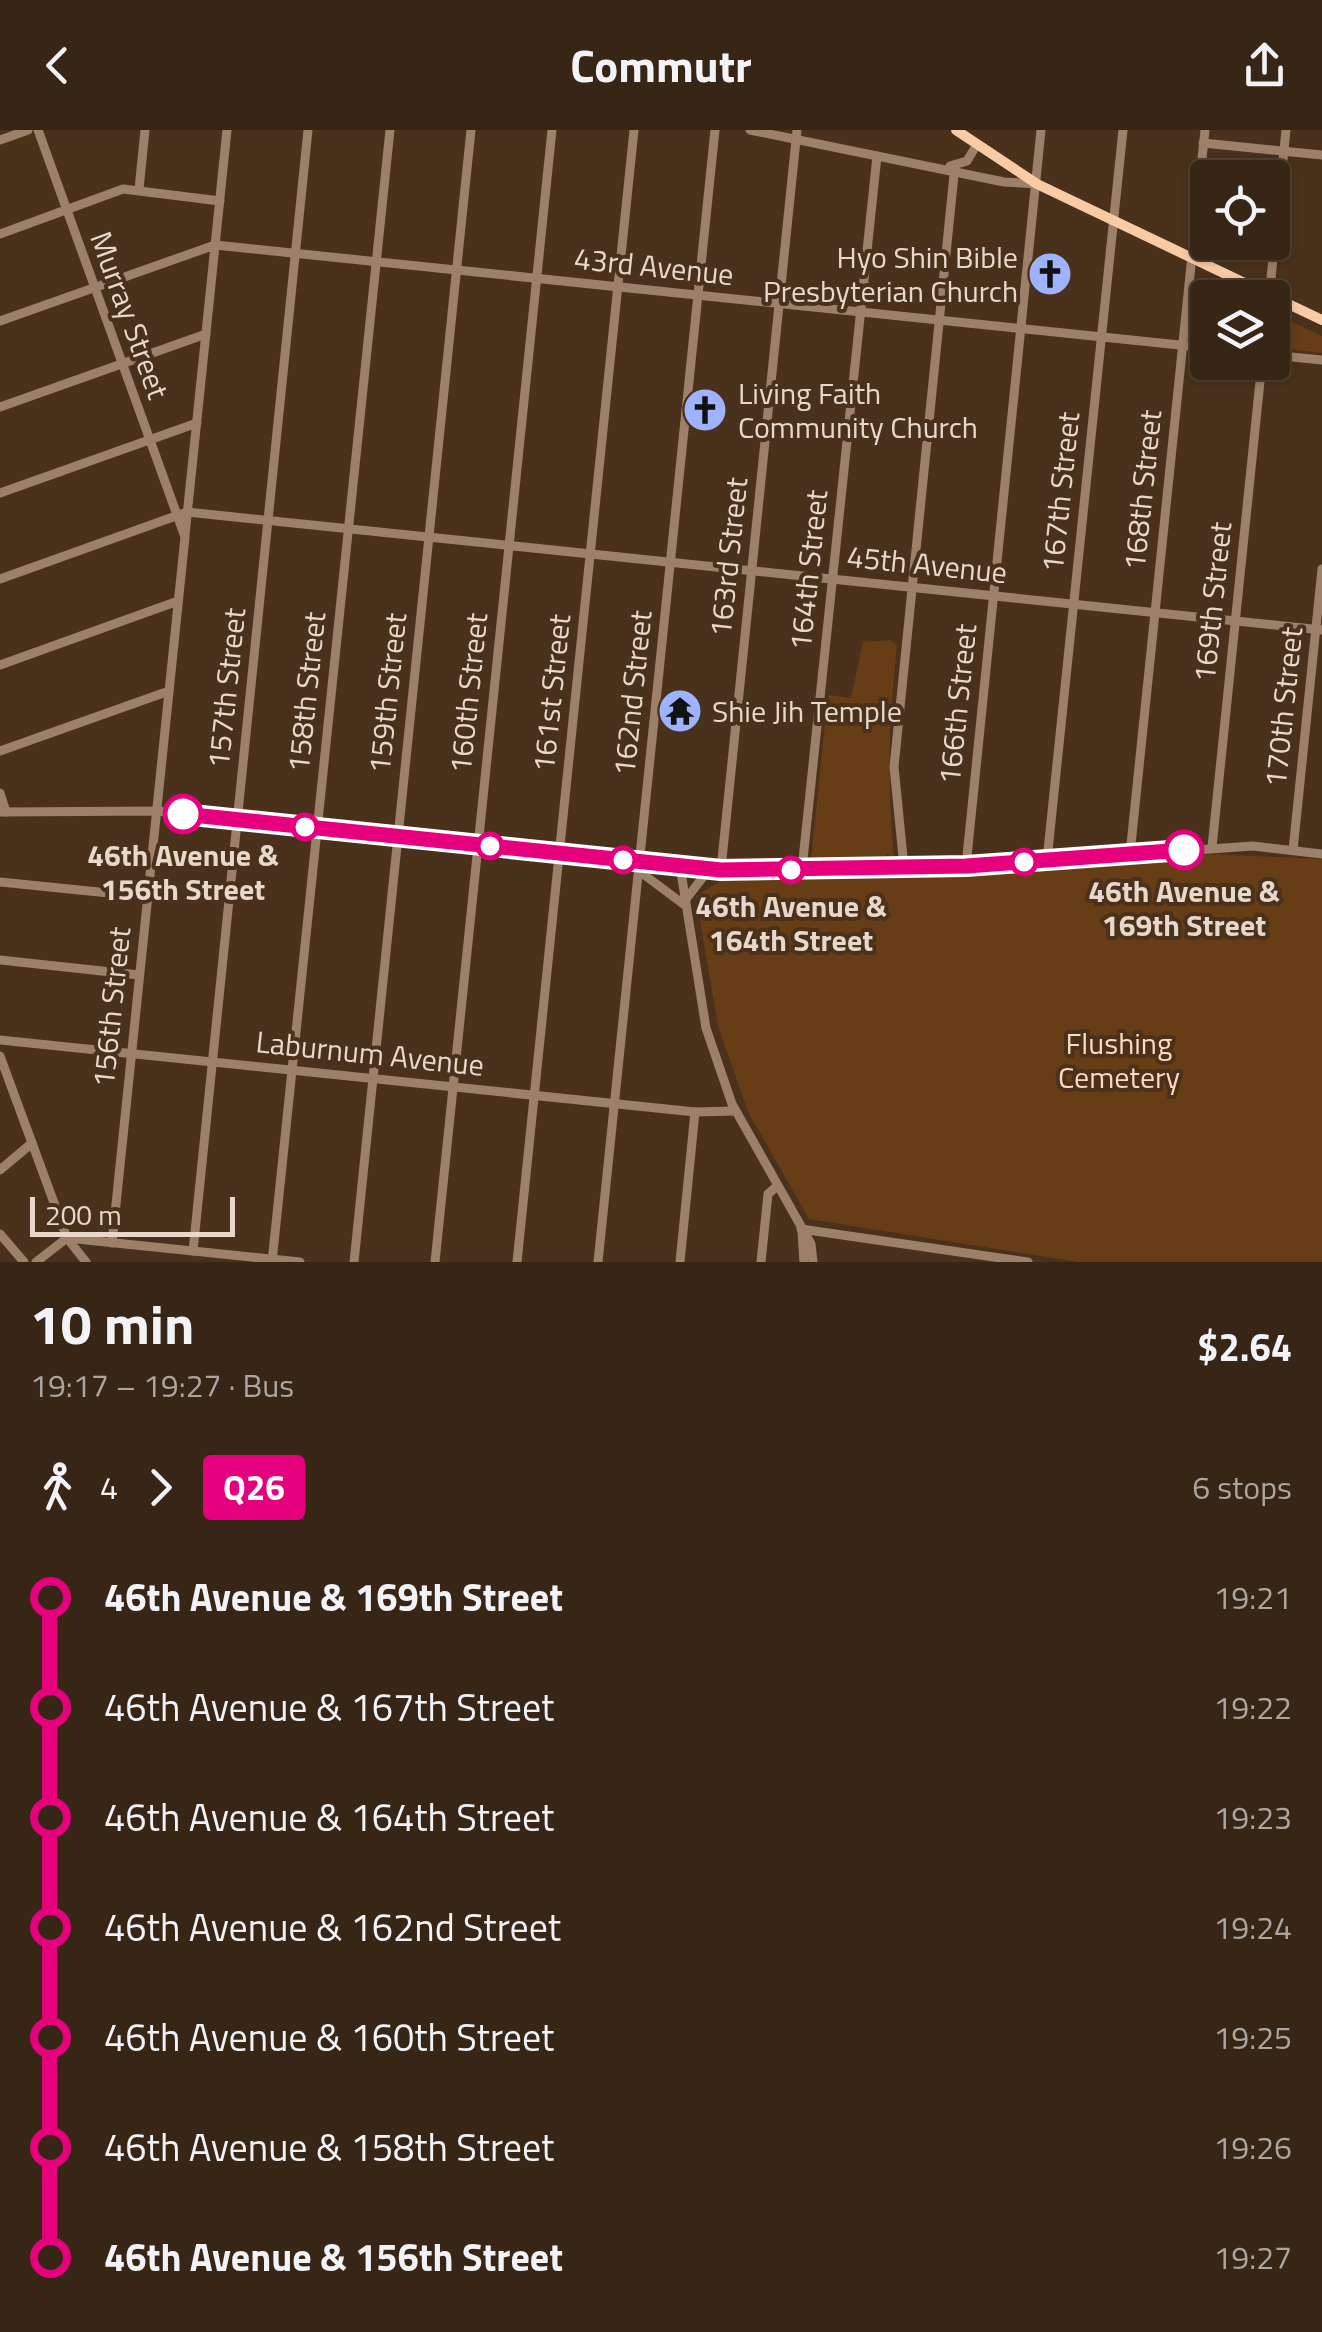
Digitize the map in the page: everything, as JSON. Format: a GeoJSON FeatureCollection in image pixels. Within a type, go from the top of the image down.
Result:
{"type":"FeatureCollection","features":[{"type":"Feature","properties":{"kind":"main road"},"geometry":{"type":"LineString","coordinates":[[960,133],[1037,184],[1190,256]]}},
{"type":"Feature","properties":{"kind":"main road"},"geometry":{"type":"LineString","coordinates":[[1198,260],[1237,280]]}},
{"type":"Feature","properties":{"kind":"main road"},"geometry":{"type":"LineString","coordinates":[[1290,306],[1322,320]]}},
{"type":"Feature","properties":{"kind":"street"},"geometry":{"type":"LineString","coordinates":[[0,140],[28,130]]}},
{"type":"Feature","properties":{"kind":"street","name":"Murray Street"},"geometry":{"type":"LineString","coordinates":[[38,130],[148,440],[182,514]]}},
{"type":"Feature","properties":{"kind":"street"},"geometry":{"type":"LineString","coordinates":[[139,189],[145,130]]}},
{"type":"Feature","properties":{"kind":"street","name":"156th Street"},"geometry":{"type":"LineString","coordinates":[[112,1243],[178,602],[184,537],[182,514],[196,423],[227,130]]}},
{"type":"Feature","properties":{"kind":"street","name":"157th Street"},"geometry":{"type":"LineString","coordinates":[[192,1251],[308,130]]}},
{"type":"Feature","properties":{"kind":"street","name":"158th Street"},"geometry":{"type":"LineString","coordinates":[[272,1261],[390,130]]}},
{"type":"Feature","properties":{"kind":"street","name":"159th Street"},"geometry":{"type":"LineString","coordinates":[[354,1262],[471,130]]}},
{"type":"Feature","properties":{"kind":"street","name":"160th Street"},"geometry":{"type":"LineString","coordinates":[[435,1262],[552,130]]}},
{"type":"Feature","properties":{"kind":"street","name":"161st Street"},"geometry":{"type":"LineString","coordinates":[[517,1262],[634,130]]}},
{"type":"Feature","properties":{"kind":"street","name":"162nd Street"},"geometry":{"type":"LineString","coordinates":[[598,1262],[715,130]]}},
{"type":"Feature","properties":{"kind":"street"},"geometry":{"type":"LineString","coordinates":[[750,130],[797,135],[877,156],[1037,184]]}},
{"type":"Feature","properties":{"kind":"street","name":"166th Street"},"geometry":{"type":"LineString","coordinates":[[966,866],[1042,130]]}},
{"type":"Feature","properties":{"kind":"street","name":"167th Street"},"geometry":{"type":"LineString","coordinates":[[1048,860],[1123,130]]}},
{"type":"Feature","properties":{"kind":"street","name":"168th Street"},"geometry":{"type":"LineString","coordinates":[[1201,160],[1204,130]]}},
{"type":"Feature","properties":{"kind":"street"},"geometry":{"type":"LineString","coordinates":[[1271,280],[1286,130]]}},
{"type":"Feature","properties":{"kind":"street","name":"163rd Street"},"geometry":{"type":"LineString","coordinates":[[715,869],[797,135]]}},
{"type":"Feature","properties":{"kind":"street"},"geometry":{"type":"LineString","coordinates":[[1203,143],[1322,155]]}},
{"type":"Feature","properties":{"kind":"street"},"geometry":{"type":"LineString","coordinates":[[955,169],[967,161],[976,146]]}},
{"type":"Feature","properties":{"kind":"street","name":"164th Street"},"geometry":{"type":"LineString","coordinates":[[802,870],[877,156]]}},
{"type":"Feature","properties":{"kind":"street"},"geometry":{"type":"LineString","coordinates":[[904,868],[894,767],[955,169]]}},
{"type":"Feature","properties":{"kind":"street"},"geometry":{"type":"LineString","coordinates":[[0,234],[123,189],[220,201]]}},
{"type":"Feature","properties":{"kind":"street"},"geometry":{"type":"LineString","coordinates":[[0,321],[215,245]]}},
{"type":"Feature","properties":{"kind":"street","name":"43rd Avenue"},"geometry":{"type":"LineString","coordinates":[[215,245],[1190,347]]}},
{"type":"Feature","properties":{"kind":"street","name":"168th Street"},"geometry":{"type":"LineString","coordinates":[[1130,854],[1192,260]]}},
{"type":"Feature","properties":{"kind":"street"},"geometry":{"type":"LineString","coordinates":[[0,407],[206,334]]}},
{"type":"Feature","properties":{"kind":"street"},"geometry":{"type":"LineString","coordinates":[[1290,357],[1322,360]]}},
{"type":"Feature","properties":{"kind":"street","name":"169th Street"},"geometry":{"type":"LineString","coordinates":[[1212,847],[1260,380]]}},
{"type":"Feature","properties":{"kind":"street"},"geometry":{"type":"LineString","coordinates":[[0,493],[196,423]]}},
{"type":"Feature","properties":{"kind":"street"},"geometry":{"type":"LineString","coordinates":[[0,579],[182,514]]}},
{"type":"Feature","properties":{"kind":"street","name":"45th Avenue"},"geometry":{"type":"LineString","coordinates":[[182,514],[1319,630]]}},
{"type":"Feature","properties":{"kind":"street","name":"170th Street"},"geometry":{"type":"LineString","coordinates":[[1293,850],[1319,630],[1322,569]]}},
{"type":"Feature","properties":{"kind":"street"},"geometry":{"type":"LineString","coordinates":[[0,665],[178,602]]}},
{"type":"Feature","properties":{"kind":"street"},"geometry":{"type":"LineString","coordinates":[[0,751],[169,691]]}},
{"type":"Feature","properties":{"kind":"street"},"geometry":{"type":"LineString","coordinates":[[0,793],[3,812],[156,811],[478,844],[639,867],[802,870],[966,866],[1212,847],[1322,854]]}},
{"type":"Feature","properties":{"kind":"street"},"geometry":{"type":"LineString","coordinates":[[680,866],[706,1028],[734,1111],[812,1244],[813,1262]]}},
{"type":"Feature","properties":{"kind":"street"},"geometry":{"type":"LineString","coordinates":[[639,867],[686,903]]}},
{"type":"Feature","properties":{"kind":"street"},"geometry":{"type":"LineString","coordinates":[[686,903],[715,869]]}},
{"type":"Feature","properties":{"kind":"street"},"geometry":{"type":"LineString","coordinates":[[0,882],[148,897]]}},
{"type":"Feature","properties":{"kind":"street"},"geometry":{"type":"LineString","coordinates":[[0,960],[140,974]]}},
{"type":"Feature","properties":{"kind":"street","name":"Laburnum Avenue"},"geometry":{"type":"LineString","coordinates":[[0,1040],[695,1112],[734,1111]]}},
{"type":"Feature","properties":{"kind":"street"},"geometry":{"type":"LineString","coordinates":[[0,1056],[67,1238],[86,1262]]}},
{"type":"Feature","properties":{"kind":"street"},"geometry":{"type":"LineString","coordinates":[[680,1262],[695,1112]]}},
{"type":"Feature","properties":{"kind":"street"},"geometry":{"type":"LineString","coordinates":[[0,1170],[32,1144]]}},
{"type":"Feature","properties":{"kind":"street"},"geometry":{"type":"LineString","coordinates":[[761,1262],[768,1194],[776,1187]]}},
{"type":"Feature","properties":{"kind":"street"},"geometry":{"type":"LineString","coordinates":[[801,1229],[1028,1262]]}},
{"type":"Feature","properties":{"kind":"street"},"geometry":{"type":"LineString","coordinates":[[801,1229],[804,1262]]}},
{"type":"Feature","properties":{"kind":"street"},"geometry":{"type":"LineString","coordinates":[[0,1234],[24,1262]]}},
{"type":"Feature","properties":{"kind":"street"},"geometry":{"type":"LineString","coordinates":[[36,1262],[67,1238],[300,1262]]}},
{"type":"Feature","properties":{"kind":"street"},"geometry":{"type":"LineString","coordinates":[[924,1262],[926,1248]]}},
{"type":"Feature","properties":{"kind":"green space"},"geometry":{"type":"Polygon","coordinates":[[[1290,321],[1322,336],[1322,353],[1290,350],[1290,321]]]}},
{"type":"Feature","properties":{"kind":"green space"},"geometry":{"type":"Polygon","coordinates":[[[890,640],[897,645],[890,751],[894,858],[887,854],[884,858],[811,859],[828,695],[851,698],[863,642],[890,640]]]}},
{"type":"Feature","properties":{"kind":"green space","name":"Flushing Cemetery"},"geometry":{"type":"Polygon","coordinates":[[[1210,854],[1322,859],[1322,1262],[1078,1262],[809,1219],[748,1112],[718,1026],[696,896],[727,877],[902,873],[1210,854]]]}},
{"type":"Feature","properties":{"kind":"bus line","name":"Q26"},"geometry":{"type":"LineString","coordinates":[[183,814],[721,870],[966,866],[1184,850]]}},
{"type":"Feature","properties":{"kind":"place","name":"Hyo Shin Bible Presbyterian Church"},"geometry":{"type":"Point","coordinates":[1050,274]}},
{"type":"Feature","properties":{"kind":"place","name":"Living Faith Community Church"},"geometry":{"type":"Point","coordinates":[705,410]}},
{"type":"Feature","properties":{"kind":"place","name":"Shie Jih Temple"},"geometry":{"type":"Point","coordinates":[680,711]}},
{"type":"Feature","properties":{"kind":"place","name":"46th Avenue & 156th Street"},"geometry":{"type":"Point","coordinates":[183,814]}},
{"type":"Feature","properties":{"kind":"place","name":"46th Avenue & 169th Street"},"geometry":{"type":"Point","coordinates":[1184,850]}},
{"type":"Feature","properties":{"kind":"place","name":"46th Avenue & 164th Street"},"geometry":{"type":"Point","coordinates":[791,870]}}]}
